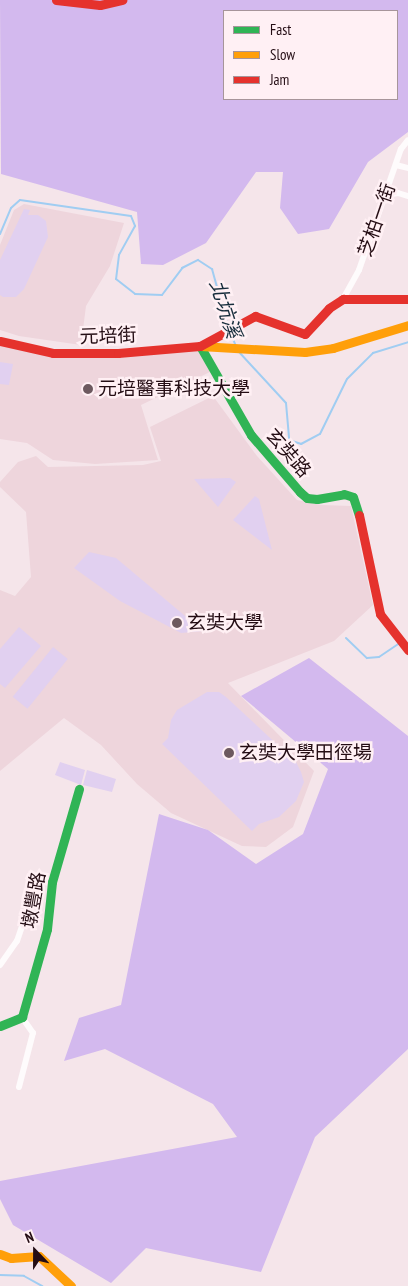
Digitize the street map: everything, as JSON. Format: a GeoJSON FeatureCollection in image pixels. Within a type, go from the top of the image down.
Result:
{"type":"FeatureCollection","features":[{"type":"Feature","properties":{"kind":"street"},"geometry":{"type":"LineString","coordinates":[[56,0],[100,5],[122,0]]}},
{"type":"Feature","properties":{"kind":"street","name":"芝柏一街"},"geometry":{"type":"LineString","coordinates":[[343,299],[359,270],[396,165],[407,142]]}},
{"type":"Feature","properties":{"kind":"street"},"geometry":{"type":"LineString","coordinates":[[396,165],[408,168]]}},
{"type":"Feature","properties":{"kind":"street"},"geometry":{"type":"LineString","coordinates":[[386,195],[398,193],[408,196]]}},
{"type":"Feature","properties":{"kind":"street"},"geometry":{"type":"LineString","coordinates":[[343,299],[408,299]]}},
{"type":"Feature","properties":{"kind":"street","name":"元培街"},"geometry":{"type":"LineString","coordinates":[[0,341],[52,353],[109,354],[200,346],[215,336],[255,316],[305,334],[328,308],[343,299]]}},
{"type":"Feature","properties":{"kind":"street"},"geometry":{"type":"LineString","coordinates":[[200,346],[278,352],[333,348],[408,325]]}},
{"type":"Feature","properties":{"kind":"street","name":"玄奘路"},"geometry":{"type":"LineString","coordinates":[[200,346],[230,403],[251,435],[300,492],[307,498],[317,499],[344,494],[353,497],[363,527],[380,614],[403,645]]}},
{"type":"Feature","properties":{"kind":"street","name":"墩豐路"},"geometry":{"type":"LineString","coordinates":[[22,1017],[47,929],[52,882],[79,789]]}},
{"type":"Feature","properties":{"kind":"street","name":"墩豐路"},"geometry":{"type":"LineString","coordinates":[[0,965],[17,941],[32,897]]}},
{"type":"Feature","properties":{"kind":"street"},"geometry":{"type":"LineString","coordinates":[[0,1026],[22,1017],[33,1033],[19,1087]]}},
{"type":"Feature","properties":{"kind":"street"},"geometry":{"type":"LineString","coordinates":[[0,1254],[11,1258],[39,1256],[72,1286]]}},
{"type":"Feature","properties":{"kind":"shaded area"},"geometry":{"type":"Polygon","coordinates":[[[0,0],[408,0],[408,132],[368,162],[329,229],[298,234],[280,208],[283,172],[256,172],[206,243],[163,265],[141,264],[137,212],[1,174],[0,0]]]}},
{"type":"Feature","properties":{"kind":"shaded area","name":"元培醫事科技大學"},"geometry":{"type":"Polygon","coordinates":[[[24,204],[124,223],[110,266],[86,306],[81,345],[19,336],[0,330],[0,245],[14,210],[24,204]]]}},
{"type":"Feature","properties":{"kind":"shaded area"},"geometry":{"type":"Polygon","coordinates":[[[24,209],[30,210],[28,215],[38,215],[46,221],[48,237],[24,289],[16,297],[3,297],[0,295],[0,260],[24,209]]]}},
{"type":"Feature","properties":{"kind":"shaded area","name":"元培醫事科技大學"},"geometry":{"type":"Polygon","coordinates":[[[0,343],[46,355],[196,348],[210,372],[141,405],[158,460],[95,464],[53,460],[27,443],[0,439],[0,343]]]}},
{"type":"Feature","properties":{"kind":"shaded area"},"geometry":{"type":"Polygon","coordinates":[[[0,362],[13,364],[9,385],[0,384],[0,362]]]}},
{"type":"Feature","properties":{"kind":"shaded area","name":"玄奘大學"},"geometry":{"type":"Polygon","coordinates":[[[213,396],[257,456],[297,500],[321,505],[351,506],[373,605],[334,641],[228,683],[314,771],[293,827],[266,847],[242,846],[171,813],[137,784],[101,745],[64,718],[0,771],[0,590],[15,596],[31,577],[26,512],[0,487],[0,482],[18,462],[36,456],[48,467],[143,465],[161,461],[150,427],[213,396]]]}},
{"type":"Feature","properties":{"kind":"shaded area"},"geometry":{"type":"Polygon","coordinates":[[[230,478],[236,482],[218,507],[194,479],[230,478]]]}},
{"type":"Feature","properties":{"kind":"shaded area"},"geometry":{"type":"Polygon","coordinates":[[[255,496],[259,499],[272,550],[233,520],[255,496]]]}},
{"type":"Feature","properties":{"kind":"shaded area"},"geometry":{"type":"Polygon","coordinates":[[[89,552],[116,558],[203,631],[181,633],[120,601],[74,568],[89,552]]]}},
{"type":"Feature","properties":{"kind":"shaded area"},"geometry":{"type":"Polygon","coordinates":[[[19,627],[41,646],[5,688],[0,684],[0,649],[19,627]]]}},
{"type":"Feature","properties":{"kind":"shaded area"},"geometry":{"type":"Polygon","coordinates":[[[53,647],[68,659],[27,709],[13,697],[53,647]]]}},
{"type":"Feature","properties":{"kind":"shaded area"},"geometry":{"type":"Polygon","coordinates":[[[309,658],[408,736],[408,1049],[315,1137],[261,1272],[146,1248],[111,1283],[13,1225],[0,1199],[0,1181],[237,1137],[213,1104],[105,1049],[64,1061],[79,1018],[121,1005],[159,814],[208,830],[256,864],[303,834],[328,769],[241,696],[309,658]]]}},
{"type":"Feature","properties":{"kind":"shaded area","name":"玄奘大學田徑場"},"geometry":{"type":"Polygon","coordinates":[[[207,692],[219,692],[226,697],[296,762],[301,772],[304,782],[296,801],[279,817],[259,824],[252,831],[162,744],[168,738],[171,720],[177,710],[207,692]]]}},
{"type":"Feature","properties":{"kind":"shaded area"},"geometry":{"type":"Polygon","coordinates":[[[60,762],[85,770],[81,785],[55,775],[60,762]]]}},
{"type":"Feature","properties":{"kind":"shaded area"},"geometry":{"type":"Polygon","coordinates":[[[87,770],[116,779],[112,792],[83,785],[87,770]]]}},
{"type":"Feature","properties":{"kind":"waterway","name":"北坑溪"},"geometry":{"type":"LineString","coordinates":[[0,234],[11,208],[20,200],[131,216],[135,226],[119,255],[116,279],[135,294],[162,295],[182,268],[198,260],[212,269],[228,327]]}},
{"type":"Feature","properties":{"kind":"waterway","name":"北坑溪"},"geometry":{"type":"LineString","coordinates":[[230,332],[236,346]]}},
{"type":"Feature","properties":{"kind":"waterway","name":"北坑溪"},"geometry":{"type":"LineString","coordinates":[[239,352],[286,403],[289,440],[301,444],[320,434],[347,379],[373,353],[408,342]]}},
{"type":"Feature","properties":{"kind":"waterway"},"geometry":{"type":"LineString","coordinates":[[346,638],[367,658],[379,657],[400,643]]}},
{"type":"Feature","properties":{"kind":"waterway"},"geometry":{"type":"LineString","coordinates":[[0,1275],[24,1276],[42,1286]]}},
{"type":"Feature","properties":{"kind":"traffic: fast"},"geometry":{"type":"LineString","coordinates":[[200,346],[251,435],[300,492],[307,498],[317,499],[344,494],[353,497],[359,515]]}},
{"type":"Feature","properties":{"kind":"traffic: fast"},"geometry":{"type":"LineString","coordinates":[[0,1026],[22,1017],[47,929],[52,882],[79,789]]}},
{"type":"Feature","properties":{"kind":"traffic: slow"},"geometry":{"type":"LineString","coordinates":[[200,346],[305,352],[333,348],[408,325]]}},
{"type":"Feature","properties":{"kind":"traffic: slow"},"geometry":{"type":"LineString","coordinates":[[0,1254],[11,1258],[39,1256],[71,1286]]}},
{"type":"Feature","properties":{"kind":"traffic: jam"},"geometry":{"type":"LineString","coordinates":[[56,0],[100,5],[122,0]]}},
{"type":"Feature","properties":{"kind":"traffic: jam"},"geometry":{"type":"LineString","coordinates":[[0,341],[53,353],[118,353],[200,346],[255,316],[305,334],[329,308],[343,299],[408,299]]}},
{"type":"Feature","properties":{"kind":"traffic: jam"},"geometry":{"type":"LineString","coordinates":[[359,515],[380,614],[408,650]]}},
{"type":"Feature","properties":{"kind":"place","name":"元培醫事科技大學"},"geometry":{"type":"Point","coordinates":[88,389]}},
{"type":"Feature","properties":{"kind":"place","name":"玄奘大學"},"geometry":{"type":"Point","coordinates":[177,623]}},
{"type":"Feature","properties":{"kind":"place","name":"玄奘大學田徑場"},"geometry":{"type":"Point","coordinates":[229,753]}}]}
